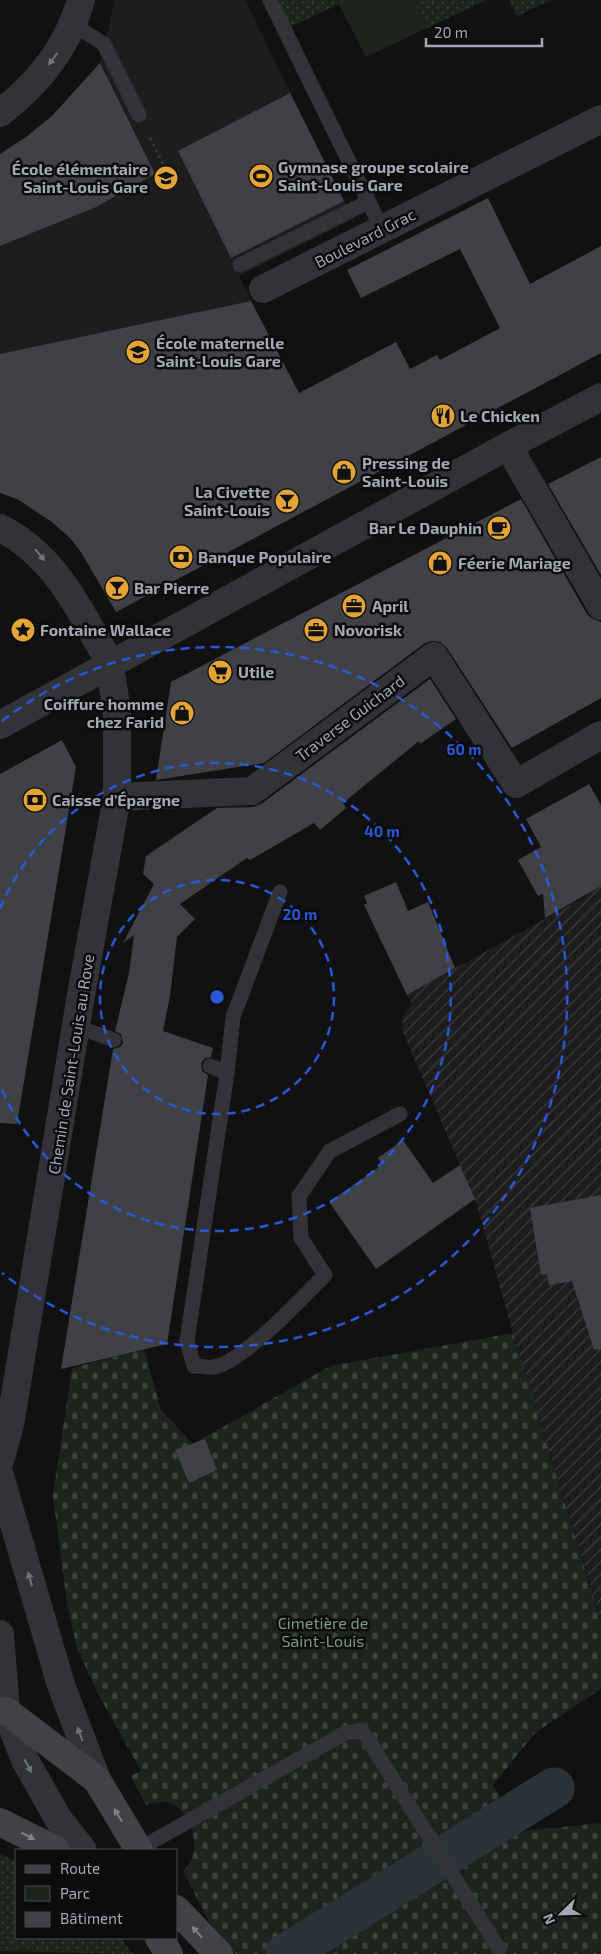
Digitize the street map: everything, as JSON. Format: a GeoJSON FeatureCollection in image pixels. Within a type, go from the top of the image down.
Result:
{"type":"FeatureCollection","features":[{"type":"Feature","properties":{"kind":"main road"},"geometry":{"type":"LineString","coordinates":[[3,1711],[97,1780],[138,1849]]}},
{"type":"Feature","properties":{"kind":"main road"},"geometry":{"type":"LineString","coordinates":[[0,1822],[54,1849]]}},
{"type":"Feature","properties":{"kind":"main road"},"geometry":{"type":"LineString","coordinates":[[178,1911],[219,1954]]}},
{"type":"Feature","properties":{"kind":"main road"},"geometry":{"type":"LineString","coordinates":[[160,1939],[169,1954]]}},
{"type":"Feature","properties":{"kind":"street"},"geometry":{"type":"LineString","coordinates":[[0,114],[21,95],[53,60],[77,13]]}},
{"type":"Feature","properties":{"kind":"street","name":"Boulevard Grac"},"geometry":{"type":"LineString","coordinates":[[263,289],[601,119]]}},
{"type":"Feature","properties":{"kind":"street"},"geometry":{"type":"LineString","coordinates":[[0,725],[508,446],[601,397]]}},
{"type":"Feature","properties":{"kind":"street"},"geometry":{"type":"LineString","coordinates":[[508,446],[601,606]]}},
{"type":"Feature","properties":{"kind":"street"},"geometry":{"type":"LineString","coordinates":[[0,528],[36,550],[77,602],[110,664]]}},
{"type":"Feature","properties":{"kind":"street","name":"Traverse Guichard"},"geometry":{"type":"LineString","coordinates":[[117,797],[252,791],[434,656],[516,784],[601,735]]}},
{"type":"Feature","properties":{"kind":"street","name":"Chemin de Saint-Louis au Rove"},"geometry":{"type":"LineString","coordinates":[[2,1449],[78,1027],[117,797],[117,714],[110,664]]}},
{"type":"Feature","properties":{"kind":"street"},"geometry":{"type":"LineString","coordinates":[[0,1476],[61,1685],[97,1780]]}},
{"type":"Feature","properties":{"kind":"street"},"geometry":{"type":"LineString","coordinates":[[0,1634],[3,1711],[25,1760],[59,1820],[83,1849]]}},
{"type":"Feature","properties":{"kind":"lane"},"geometry":{"type":"LineString","coordinates":[[270,0],[382,229]]}},
{"type":"Feature","properties":{"kind":"lane"},"geometry":{"type":"LineString","coordinates":[[77,13],[104,44],[139,115]]}},
{"type":"Feature","properties":{"kind":"lane"},"geometry":{"type":"LineString","coordinates":[[240,265],[368,202]]}},
{"type":"Feature","properties":{"kind":"lane"},"geometry":{"type":"LineString","coordinates":[[280,892],[233,1017],[227,1073],[187,1341],[194,1366],[214,1367],[231,1360],[280,1321],[325,1275],[301,1238],[299,1196],[330,1151],[400,1114]]}},
{"type":"Feature","properties":{"kind":"lane"},"geometry":{"type":"LineString","coordinates":[[78,1027],[114,1040]]}},
{"type":"Feature","properties":{"kind":"lane"},"geometry":{"type":"LineString","coordinates":[[210,1066],[227,1073]]}},
{"type":"Feature","properties":{"kind":"lane"},"geometry":{"type":"LineString","coordinates":[[141,1849],[345,1733],[362,1730],[499,1948]]}},
{"type":"Feature","properties":{"kind":"path"},"geometry":{"type":"LineString","coordinates":[[139,115],[167,172]]}},
{"type":"Feature","properties":{"kind":"shaded area","name":"École élémentaire Saint-Louis Gare"},"geometry":{"type":"Polygon","coordinates":[[[115,0],[245,0],[353,219],[239,276],[285,367],[0,427],[0,154],[26,137],[52,116],[100,63],[115,0]]]}},
{"type":"Feature","properties":{"kind":"shaded area"},"geometry":{"type":"Polygon","coordinates":[[[601,886],[601,1620],[513,1333],[476,1202],[402,1030],[403,1016],[412,1003],[407,995],[601,886]]]}},
{"type":"Feature","properties":{"kind":"green space"},"geometry":{"type":"Polygon","coordinates":[[[270,0],[348,0],[284,30],[270,0]]]}},
{"type":"Feature","properties":{"kind":"green space"},"geometry":{"type":"Polygon","coordinates":[[[348,0],[414,0],[427,28],[366,57],[339,4],[348,0]]]}},
{"type":"Feature","properties":{"kind":"green space"},"geometry":{"type":"Polygon","coordinates":[[[414,0],[487,0],[427,28],[414,0]]]}},
{"type":"Feature","properties":{"kind":"green space"},"geometry":{"type":"Polygon","coordinates":[[[509,0],[551,0],[517,16],[509,0]]]}},
{"type":"Feature","properties":{"kind":"green space","name":"Cimetière de Saint-Louis"},"geometry":{"type":"Polygon","coordinates":[[[513,1333],[601,1622],[601,1689],[535,1733],[493,1785],[523,1831],[601,1823],[601,1954],[235,1954],[214,1931],[183,1871],[193,1856],[194,1848],[194,1838],[188,1820],[183,1812],[169,1802],[146,1805],[130,1776],[141,1771],[98,1694],[77,1648],[67,1603],[53,1496],[72,1368],[144,1349],[161,1410],[193,1444],[330,1366],[513,1333]]]}},
{"type":"Feature","properties":{"kind":"green space"},"geometry":{"type":"Polygon","coordinates":[[[0,1853],[15,1861],[15,1939],[121,1939],[133,1954],[0,1951],[0,1853]]]}},
{"type":"Feature","properties":{"kind":"building"},"geometry":{"type":"Polygon","coordinates":[[[100,63],[155,174],[96,207],[0,246],[0,154],[26,137],[52,116],[100,63]]]}},
{"type":"Feature","properties":{"kind":"building","name":"Gymnase groupe scolaire Saint-Louis Gare"},"geometry":{"type":"Polygon","coordinates":[[[290,93],[344,201],[231,258],[178,151],[290,93]]]}},
{"type":"Feature","properties":{"kind":"building"},"geometry":{"type":"Polygon","coordinates":[[[488,198],[530,284],[601,246],[601,353],[116,612],[81,552],[69,537],[52,522],[17,499],[0,493],[0,354],[251,301],[299,393],[396,342],[410,369],[437,355],[440,360],[500,328],[460,249],[361,298],[347,270],[488,198]]]}},
{"type":"Feature","properties":{"kind":"building"},"geometry":{"type":"Polygon","coordinates":[[[601,457],[601,575],[548,484],[601,457]]]}},
{"type":"Feature","properties":{"kind":"building"},"geometry":{"type":"Polygon","coordinates":[[[521,499],[587,614],[601,622],[601,698],[512,748],[447,648],[440,642],[432,641],[425,643],[264,763],[156,780],[171,682],[521,499]]]}},
{"type":"Feature","properties":{"kind":"building"},"geometry":{"type":"Polygon","coordinates":[[[430,679],[456,719],[420,744],[419,741],[343,803],[346,808],[320,830],[314,823],[250,860],[247,858],[180,904],[195,919],[177,937],[170,996],[163,1031],[213,1048],[211,1057],[205,1058],[201,1063],[202,1071],[208,1075],[167,1344],[61,1369],[113,1049],[120,1047],[123,1043],[121,1034],[115,1031],[129,973],[134,935],[123,943],[154,884],[143,874],[146,856],[217,808],[253,807],[261,804],[430,679]]]}},
{"type":"Feature","properties":{"kind":"building"},"geometry":{"type":"Polygon","coordinates":[[[62,740],[76,767],[17,1124],[0,1123],[0,774],[62,740]]]}},
{"type":"Feature","properties":{"kind":"building"},"geometry":{"type":"Polygon","coordinates":[[[589,784],[601,805],[601,886],[545,918],[543,894],[538,896],[518,860],[541,847],[526,819],[589,784]]]}},
{"type":"Feature","properties":{"kind":"building"},"geometry":{"type":"Polygon","coordinates":[[[396,882],[408,911],[428,902],[455,968],[407,995],[364,905],[367,903],[364,896],[396,882]]]}},
{"type":"Feature","properties":{"kind":"building"},"geometry":{"type":"Polygon","coordinates":[[[403,1140],[433,1183],[460,1165],[475,1199],[376,1269],[329,1202],[382,1165],[378,1158],[403,1140]]]}},
{"type":"Feature","properties":{"kind":"building"},"geometry":{"type":"Polygon","coordinates":[[[601,1195],[601,1349],[594,1350],[572,1281],[549,1285],[547,1274],[541,1275],[530,1208],[601,1195]]]}},
{"type":"Feature","properties":{"kind":"building"},"geometry":{"type":"Polygon","coordinates":[[[205,1439],[217,1470],[189,1483],[175,1450],[205,1439]]]}},
{"type":"Feature","properties":{"kind":"waterway"},"geometry":{"type":"LineString","coordinates":[[286,1954],[554,1788]]}},
{"type":"Feature","properties":{"kind":"place","name":"Gymnase groupe scolaire Saint-Louis Gare"},"geometry":{"type":"Point","coordinates":[261,176]}},
{"type":"Feature","properties":{"kind":"place","name":"École élémentaire Saint-Louis Gare"},"geometry":{"type":"Point","coordinates":[166,178]}},
{"type":"Feature","properties":{"kind":"place","name":"École maternelle Saint-Louis Gare"},"geometry":{"type":"Point","coordinates":[138,352]}},
{"type":"Feature","properties":{"kind":"place","name":"Le Chicken"},"geometry":{"type":"Point","coordinates":[443,416]}},
{"type":"Feature","properties":{"kind":"place","name":"Pressing de Saint-Louis"},"geometry":{"type":"Point","coordinates":[344,472]}},
{"type":"Feature","properties":{"kind":"place","name":"La Civette Saint-Louis"},"geometry":{"type":"Point","coordinates":[287,501]}},
{"type":"Feature","properties":{"kind":"place","name":"Bar Le Dauphin"},"geometry":{"type":"Point","coordinates":[499,528]}},
{"type":"Feature","properties":{"kind":"place","name":"Banque Populaire"},"geometry":{"type":"Point","coordinates":[181,557]}},
{"type":"Feature","properties":{"kind":"place","name":"Féerie Mariage"},"geometry":{"type":"Point","coordinates":[440,563]}},
{"type":"Feature","properties":{"kind":"place","name":"Bar Pierre"},"geometry":{"type":"Point","coordinates":[117,588]}},
{"type":"Feature","properties":{"kind":"place","name":"April"},"geometry":{"type":"Point","coordinates":[354,606]}},
{"type":"Feature","properties":{"kind":"place","name":"Fontaine Wallace"},"geometry":{"type":"Point","coordinates":[23,630]}},
{"type":"Feature","properties":{"kind":"place","name":"Novorisk"},"geometry":{"type":"Point","coordinates":[316,630]}},
{"type":"Feature","properties":{"kind":"place","name":"Utile"},"geometry":{"type":"Point","coordinates":[220,672]}},
{"type":"Feature","properties":{"kind":"place","name":"Coiffure homme chez Farid"},"geometry":{"type":"Point","coordinates":[182,713]}},
{"type":"Feature","properties":{"kind":"place","name":"Caisse d'Épargne"},"geometry":{"type":"Point","coordinates":[35,800]}}]}
